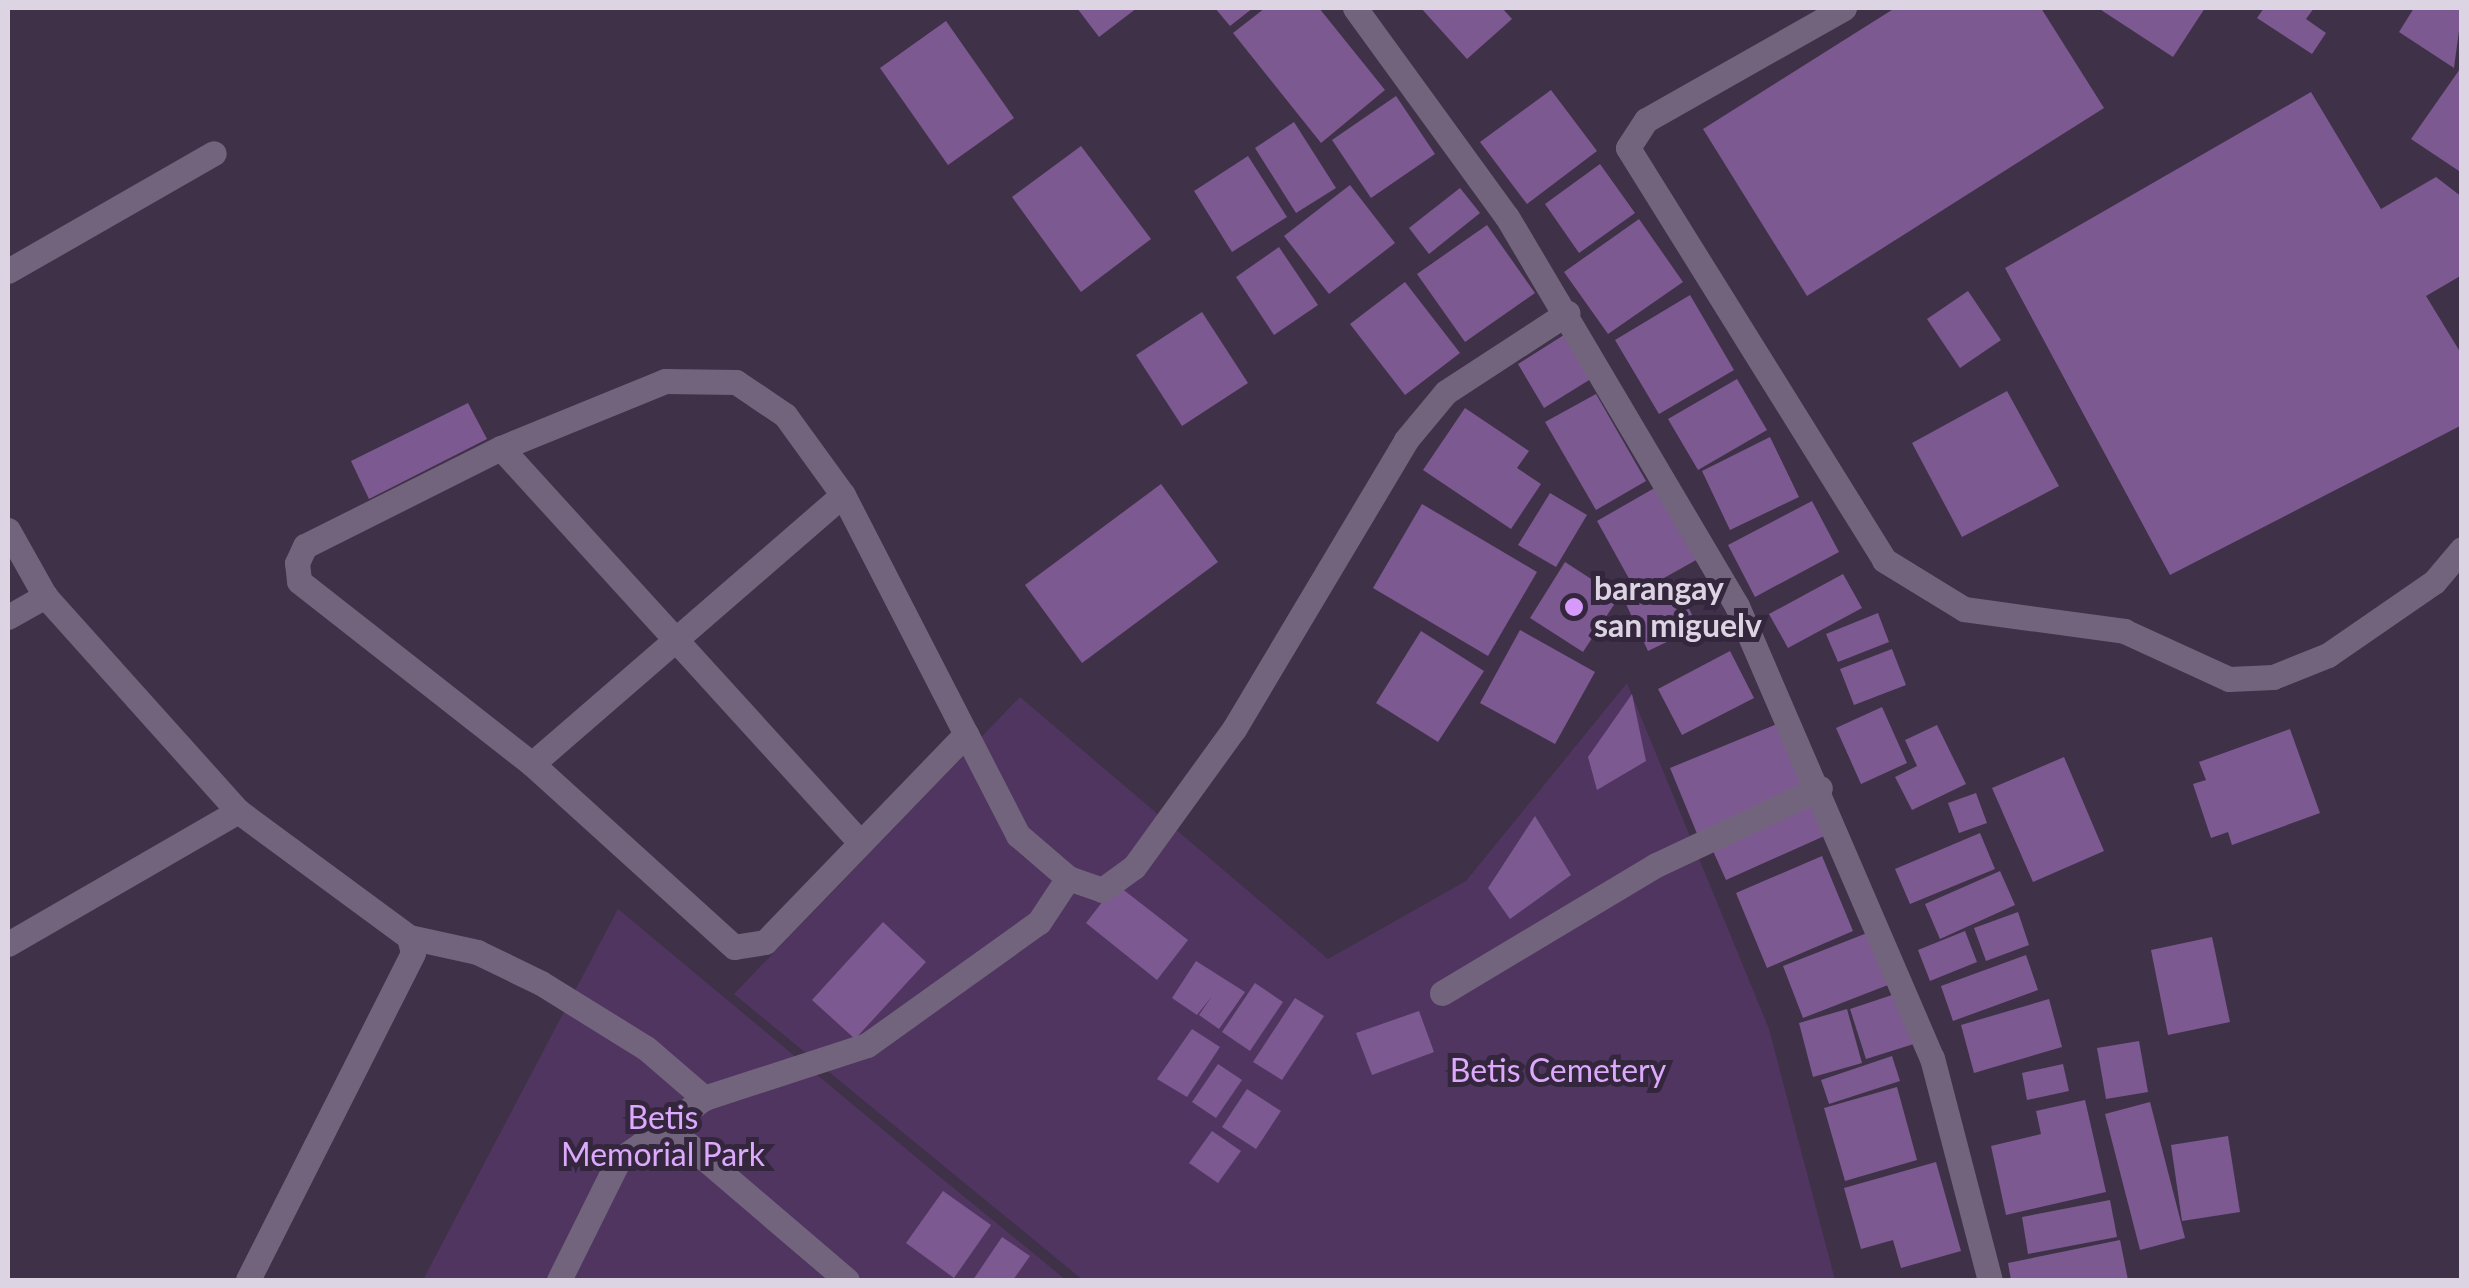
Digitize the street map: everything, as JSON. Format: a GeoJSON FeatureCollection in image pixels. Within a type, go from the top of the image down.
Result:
{"type":"FeatureCollection","features":[{"type":"Feature","properties":{"kind":"street"},"geometry":{"type":"LineString","coordinates":[[1355,8],[1567,314],[1737,606],[1820,788],[1932,1058],[1990,1280]]}},
{"type":"Feature","properties":{"kind":"street"},"geometry":{"type":"LineString","coordinates":[[1844,8],[1646,120],[1628,148],[1884,560],[1964,610],[2124,630],[2228,679],[2273,677],[2328,656],[2434,582],[2462,548]]}},
{"type":"Feature","properties":{"kind":"street"},"geometry":{"type":"LineString","coordinates":[[8,271],[214,153]]}},
{"type":"Feature","properties":{"kind":"street"},"geometry":{"type":"LineString","coordinates":[[966,734],[750,951],[734,948],[532,764],[299,581],[305,546],[502,448],[665,381],[736,382],[784,415],[843,496],[966,734],[1018,835],[1068,878],[1102,890],[1134,866],[1234,729],[1406,440],[1446,392],[1567,314]]}},
{"type":"Feature","properties":{"kind":"street"},"geometry":{"type":"LineString","coordinates":[[502,448],[859,840]]}},
{"type":"Feature","properties":{"kind":"street"},"geometry":{"type":"LineString","coordinates":[[532,764],[843,496]]}},
{"type":"Feature","properties":{"kind":"street"},"geometry":{"type":"LineString","coordinates":[[8,530],[44,596],[238,811],[409,936],[477,952],[541,982],[646,1048],[704,1098]]}},
{"type":"Feature","properties":{"kind":"street"},"geometry":{"type":"LineString","coordinates":[[8,616],[44,596]]}},
{"type":"Feature","properties":{"kind":"street"},"geometry":{"type":"LineString","coordinates":[[1442,993],[1656,865],[1820,788]]}},
{"type":"Feature","properties":{"kind":"street"},"geometry":{"type":"LineString","coordinates":[[8,944],[238,811]]}},
{"type":"Feature","properties":{"kind":"street"},"geometry":{"type":"LineString","coordinates":[[559,1280],[618,1161],[704,1098],[868,1045],[1039,922],[1068,878]]}},
{"type":"Feature","properties":{"kind":"street"},"geometry":{"type":"LineString","coordinates":[[248,1280],[413,953],[409,936]]}},
{"type":"Feature","properties":{"kind":"street"},"geometry":{"type":"LineString","coordinates":[[657,1133],[684,1141],[847,1280]]}},
{"type":"Feature","properties":{"kind":"green space","name":"Betis Cemetery"},"geometry":{"type":"Polygon","coordinates":[[[1627,683],[1769,1029],[1835,1280],[1083,1280],[734,994],[1020,697],[1328,959],[1466,881],[1627,683]]]}},
{"type":"Feature","properties":{"kind":"green space","name":"Betis Memorial Park"},"geometry":{"type":"Polygon","coordinates":[[[618,909],[929,1168],[1066,1280],[423,1280],[618,909]]]}},
{"type":"Feature","properties":{"kind":"building"},"geometry":{"type":"Polygon","coordinates":[[[1077,8],[1137,8],[1099,37],[1077,8]]]}},
{"type":"Feature","properties":{"kind":"building"},"geometry":{"type":"Polygon","coordinates":[[[1215,8],[1253,8],[1230,26],[1215,8]]]}},
{"type":"Feature","properties":{"kind":"building"},"geometry":{"type":"Polygon","coordinates":[[[1265,8],[1319,8],[1385,90],[1321,143],[1233,33],[1265,8]]]}},
{"type":"Feature","properties":{"kind":"building"},"geometry":{"type":"Polygon","coordinates":[[[1421,8],[1502,8],[1512,19],[1467,59],[1421,8]]]}},
{"type":"Feature","properties":{"kind":"building"},"geometry":{"type":"Polygon","coordinates":[[[1895,8],[2041,8],[2104,108],[1807,296],[1703,129],[1895,8]]]}},
{"type":"Feature","properties":{"kind":"building"},"geometry":{"type":"Polygon","coordinates":[[[2098,8],[2205,8],[2173,57],[2098,8]]]}},
{"type":"Feature","properties":{"kind":"building"},"geometry":{"type":"Polygon","coordinates":[[[2264,8],[2314,8],[2306,19],[2326,33],[2312,54],[2257,18],[2264,8]]]}},
{"type":"Feature","properties":{"kind":"building"},"geometry":{"type":"Polygon","coordinates":[[[2414,8],[2462,8],[2454,68],[2399,32],[2414,8]]]}},
{"type":"Feature","properties":{"kind":"building"},"geometry":{"type":"Polygon","coordinates":[[[946,21],[1014,118],[948,165],[880,68],[946,21]]]}},
{"type":"Feature","properties":{"kind":"building"},"geometry":{"type":"Polygon","coordinates":[[[2462,66],[2462,173],[2411,139],[2462,66]]]}},
{"type":"Feature","properties":{"kind":"building"},"geometry":{"type":"Polygon","coordinates":[[[1551,90],[1597,151],[1527,204],[1480,142],[1551,90]]]}},
{"type":"Feature","properties":{"kind":"building"},"geometry":{"type":"Polygon","coordinates":[[[2311,92],[2381,209],[2436,177],[2462,197],[2462,275],[2426,296],[2462,355],[2462,425],[2170,575],[2005,268],[2311,92]]]}},
{"type":"Feature","properties":{"kind":"building"},"geometry":{"type":"Polygon","coordinates":[[[1396,96],[1435,154],[1371,198],[1332,140],[1396,96]]]}},
{"type":"Feature","properties":{"kind":"building"},"geometry":{"type":"Polygon","coordinates":[[[1294,122],[1336,188],[1296,213],[1255,148],[1294,122]]]}},
{"type":"Feature","properties":{"kind":"building"},"geometry":{"type":"Polygon","coordinates":[[[1081,146],[1151,239],[1081,292],[1012,197],[1081,146]]]}},
{"type":"Feature","properties":{"kind":"building"},"geometry":{"type":"Polygon","coordinates":[[[1248,156],[1287,217],[1232,252],[1194,191],[1248,156]]]}},
{"type":"Feature","properties":{"kind":"building"},"geometry":{"type":"Polygon","coordinates":[[[1600,164],[1635,213],[1579,253],[1545,204],[1600,164]]]}},
{"type":"Feature","properties":{"kind":"building"},"geometry":{"type":"Polygon","coordinates":[[[1350,185],[1395,243],[1329,294],[1284,236],[1350,185]]]}},
{"type":"Feature","properties":{"kind":"building"},"geometry":{"type":"Polygon","coordinates":[[[1460,188],[1480,213],[1429,254],[1409,228],[1460,188]]]}},
{"type":"Feature","properties":{"kind":"building"},"geometry":{"type":"Polygon","coordinates":[[[1639,219],[1683,282],[1608,334],[1564,272],[1639,219]]]}},
{"type":"Feature","properties":{"kind":"building"},"geometry":{"type":"Polygon","coordinates":[[[1487,225],[1535,293],[1465,342],[1417,274],[1487,225]]]}},
{"type":"Feature","properties":{"kind":"building"},"geometry":{"type":"Polygon","coordinates":[[[1279,247],[1318,305],[1274,335],[1236,277],[1279,247]]]}},
{"type":"Feature","properties":{"kind":"building"},"geometry":{"type":"Polygon","coordinates":[[[1405,282],[1460,353],[1405,395],[1350,324],[1405,282]]]}},
{"type":"Feature","properties":{"kind":"building"},"geometry":{"type":"Polygon","coordinates":[[[1968,291],[2001,340],[1960,368],[1927,319],[1968,291]]]}},
{"type":"Feature","properties":{"kind":"building"},"geometry":{"type":"Polygon","coordinates":[[[1690,295],[1734,370],[1659,414],[1615,340],[1690,295]]]}},
{"type":"Feature","properties":{"kind":"building"},"geometry":{"type":"Polygon","coordinates":[[[1202,312],[1248,383],[1182,426],[1136,355],[1202,312]]]}},
{"type":"Feature","properties":{"kind":"building"},"geometry":{"type":"Polygon","coordinates":[[[1567,333],[1594,377],[1544,408],[1518,364],[1567,333]]]}},
{"type":"Feature","properties":{"kind":"building"},"geometry":{"type":"Polygon","coordinates":[[[1737,379],[1767,430],[1698,470],[1668,419],[1737,379]]]}},
{"type":"Feature","properties":{"kind":"building"},"geometry":{"type":"Polygon","coordinates":[[[2007,391],[2059,486],[1962,537],[1912,443],[2007,391]]]}},
{"type":"Feature","properties":{"kind":"building"},"geometry":{"type":"Polygon","coordinates":[[[1596,394],[1646,481],[1596,510],[1545,422],[1596,394]]]}},
{"type":"Feature","properties":{"kind":"building"},"geometry":{"type":"Polygon","coordinates":[[[468,403],[487,439],[369,499],[351,461],[468,403]]]}},
{"type":"Feature","properties":{"kind":"building"},"geometry":{"type":"Polygon","coordinates":[[[1465,408],[1529,451],[1517,468],[1541,484],[1511,529],[1423,470],[1465,408]]]}},
{"type":"Feature","properties":{"kind":"building"},"geometry":{"type":"Polygon","coordinates":[[[1770,437],[1799,497],[1730,530],[1702,471],[1770,437]]]}},
{"type":"Feature","properties":{"kind":"building"},"geometry":{"type":"Polygon","coordinates":[[[1161,484],[1218,562],[1082,663],[1025,585],[1161,484]]]}},
{"type":"Feature","properties":{"kind":"building"},"geometry":{"type":"Polygon","coordinates":[[[1658,486],[1698,559],[1637,593],[1597,521],[1658,486]]]}},
{"type":"Feature","properties":{"kind":"building"},"geometry":{"type":"Polygon","coordinates":[[[1550,493],[1587,515],[1556,567],[1518,545],[1550,493]]]}},
{"type":"Feature","properties":{"kind":"building"},"geometry":{"type":"Polygon","coordinates":[[[1812,501],[1839,552],[1755,597],[1728,545],[1812,501]]]}},
{"type":"Feature","properties":{"kind":"building"},"geometry":{"type":"Polygon","coordinates":[[[1422,504],[1537,572],[1488,656],[1373,588],[1422,504]]]}},
{"type":"Feature","properties":{"kind":"building","name":"barangay san miguelv"},"geometry":{"type":"Polygon","coordinates":[[[1565,562],[1619,597],[1583,652],[1530,618],[1565,562]]]}},
{"type":"Feature","properties":{"kind":"building"},"geometry":{"type":"Polygon","coordinates":[[[1843,574],[1862,608],[1788,648],[1769,614],[1843,574]]]}},
{"type":"Feature","properties":{"kind":"building"},"geometry":{"type":"Polygon","coordinates":[[[1675,580],[1698,627],[1648,651],[1626,604],[1675,580]]]}},
{"type":"Feature","properties":{"kind":"building"},"geometry":{"type":"Polygon","coordinates":[[[1878,613],[1889,642],[1838,662],[1826,634],[1878,613]]]}},
{"type":"Feature","properties":{"kind":"building"},"geometry":{"type":"Polygon","coordinates":[[[1520,630],[1595,672],[1555,744],[1480,703],[1520,630]]]}},
{"type":"Feature","properties":{"kind":"building"},"geometry":{"type":"Polygon","coordinates":[[[1421,631],[1484,671],[1438,742],[1376,703],[1421,631]]]}},
{"type":"Feature","properties":{"kind":"building"},"geometry":{"type":"Polygon","coordinates":[[[1892,649],[1906,685],[1854,705],[1840,669],[1892,649]]]}},
{"type":"Feature","properties":{"kind":"building"},"geometry":{"type":"Polygon","coordinates":[[[1730,651],[1754,698],[1682,735],[1658,689],[1730,651]]]}},
{"type":"Feature","properties":{"kind":"building"},"geometry":{"type":"Polygon","coordinates":[[[1632,694],[1646,761],[1597,790],[1588,757],[1632,694]]]}},
{"type":"Feature","properties":{"kind":"building"},"geometry":{"type":"Polygon","coordinates":[[[1882,707],[1907,763],[1861,784],[1836,728],[1882,707]]]}},
{"type":"Feature","properties":{"kind":"building"},"geometry":{"type":"Polygon","coordinates":[[[1777,724],[1805,792],[1698,836],[1670,768],[1777,724]]]}},
{"type":"Feature","properties":{"kind":"building"},"geometry":{"type":"Polygon","coordinates":[[[1937,725],[1966,784],[1912,810],[1895,777],[1917,766],[1905,740],[1937,725]]]}},
{"type":"Feature","properties":{"kind":"building"},"geometry":{"type":"Polygon","coordinates":[[[2290,729],[2320,813],[2232,845],[2228,832],[2211,838],[2193,784],[2206,780],[2199,762],[2290,729]]]}},
{"type":"Feature","properties":{"kind":"building"},"geometry":{"type":"Polygon","coordinates":[[[2064,757],[2104,851],[2033,882],[1992,788],[2064,757]]]}},
{"type":"Feature","properties":{"kind":"building"},"geometry":{"type":"Polygon","coordinates":[[[1976,793],[1987,823],[1959,833],[1948,803],[1976,793]]]}},
{"type":"Feature","properties":{"kind":"building"},"geometry":{"type":"Polygon","coordinates":[[[1814,795],[1831,833],[1726,880],[1709,842],[1814,795]]]}},
{"type":"Feature","properties":{"kind":"building"},"geometry":{"type":"Polygon","coordinates":[[[1535,816],[1571,875],[1510,919],[1488,888],[1535,816]]]}},
{"type":"Feature","properties":{"kind":"building"},"geometry":{"type":"Polygon","coordinates":[[[1980,833],[1995,869],[1910,904],[1895,869],[1980,833]]]}},
{"type":"Feature","properties":{"kind":"building"},"geometry":{"type":"Polygon","coordinates":[[[1822,856],[1853,931],[1767,968],[1736,893],[1822,856]]]}},
{"type":"Feature","properties":{"kind":"building"},"geometry":{"type":"Polygon","coordinates":[[[2000,871],[2015,905],[1940,939],[1925,904],[2000,871]]]}},
{"type":"Feature","properties":{"kind":"building"},"geometry":{"type":"Polygon","coordinates":[[[1116,884],[1188,940],[1157,980],[1086,923],[1116,884]]]}},
{"type":"Feature","properties":{"kind":"building"},"geometry":{"type":"Polygon","coordinates":[[[2018,912],[2029,945],[1986,961],[1974,928],[2018,912]]]}},
{"type":"Feature","properties":{"kind":"building"},"geometry":{"type":"Polygon","coordinates":[[[883,922],[926,962],[855,1039],[812,1000],[883,922]]]}},
{"type":"Feature","properties":{"kind":"building"},"geometry":{"type":"Polygon","coordinates":[[[1965,931],[1977,962],[1930,981],[1918,950],[1965,931]]]}},
{"type":"Feature","properties":{"kind":"building"},"geometry":{"type":"Polygon","coordinates":[[[1867,933],[1888,985],[1803,1018],[1783,966],[1867,933]]]}},
{"type":"Feature","properties":{"kind":"building"},"geometry":{"type":"Polygon","coordinates":[[[2212,937],[2230,1022],[2168,1035],[2151,950],[2212,937]]]}},
{"type":"Feature","properties":{"kind":"building"},"geometry":{"type":"Polygon","coordinates":[[[2026,955],[2038,990],[1953,1021],[1941,986],[2026,955]]]}},
{"type":"Feature","properties":{"kind":"building"},"geometry":{"type":"Polygon","coordinates":[[[1196,961],[1245,992],[1219,1029],[1199,1015],[1212,996],[1197,1015],[1172,998],[1196,961]]]}},
{"type":"Feature","properties":{"kind":"building"},"geometry":{"type":"Polygon","coordinates":[[[1255,983],[1283,1002],[1250,1051],[1222,1032],[1255,983]]]}},
{"type":"Feature","properties":{"kind":"building"},"geometry":{"type":"Polygon","coordinates":[[[1901,992],[1917,1043],[1866,1059],[1850,1009],[1901,992]]]}},
{"type":"Feature","properties":{"kind":"building"},"geometry":{"type":"Polygon","coordinates":[[[1295,998],[1324,1016],[1282,1080],[1253,1062],[1295,998]]]}},
{"type":"Feature","properties":{"kind":"building"},"geometry":{"type":"Polygon","coordinates":[[[2049,999],[2062,1047],[1974,1073],[1961,1025],[2049,999]]]}},
{"type":"Feature","properties":{"kind":"building"},"geometry":{"type":"Polygon","coordinates":[[[1847,1009],[1862,1063],[1813,1077],[1799,1023],[1847,1009]]]}},
{"type":"Feature","properties":{"kind":"building"},"geometry":{"type":"Polygon","coordinates":[[[1419,1011],[1434,1052],[1372,1075],[1356,1033],[1419,1011]]]}},
{"type":"Feature","properties":{"kind":"building"},"geometry":{"type":"Polygon","coordinates":[[[1192,1029],[1220,1047],[1187,1097],[1157,1079],[1192,1029]]]}},
{"type":"Feature","properties":{"kind":"building"},"geometry":{"type":"Polygon","coordinates":[[[2139,1041],[2148,1092],[2106,1099],[2097,1048],[2139,1041]]]}},
{"type":"Feature","properties":{"kind":"building"},"geometry":{"type":"Polygon","coordinates":[[[1892,1056],[1900,1081],[1829,1104],[1821,1080],[1892,1056]]]}},
{"type":"Feature","properties":{"kind":"building"},"geometry":{"type":"Polygon","coordinates":[[[1218,1064],[1242,1080],[1216,1118],[1192,1102],[1218,1064]]]}},
{"type":"Feature","properties":{"kind":"building"},"geometry":{"type":"Polygon","coordinates":[[[2063,1064],[2069,1091],[2027,1100],[2022,1073],[2063,1064]]]}},
{"type":"Feature","properties":{"kind":"building"},"geometry":{"type":"Polygon","coordinates":[[[1897,1087],[1917,1160],[1845,1181],[1824,1108],[1897,1087]]]}},
{"type":"Feature","properties":{"kind":"building"},"geometry":{"type":"Polygon","coordinates":[[[1247,1089],[1281,1111],[1256,1149],[1222,1127],[1247,1089]]]}},
{"type":"Feature","properties":{"kind":"building"},"geometry":{"type":"Polygon","coordinates":[[[2085,1100],[2106,1192],[2006,1215],[1991,1146],[2041,1134],[2036,1111],[2085,1100]]]}},
{"type":"Feature","properties":{"kind":"building"},"geometry":{"type":"Polygon","coordinates":[[[2150,1102],[2185,1238],[2140,1250],[2105,1114],[2150,1102]]]}},
{"type":"Feature","properties":{"kind":"building"},"geometry":{"type":"Polygon","coordinates":[[[1212,1131],[1241,1151],[1218,1183],[1189,1163],[1212,1131]]]}},
{"type":"Feature","properties":{"kind":"building"},"geometry":{"type":"Polygon","coordinates":[[[2228,1136],[2240,1212],[2182,1221],[2171,1145],[2228,1136]]]}},
{"type":"Feature","properties":{"kind":"building"},"geometry":{"type":"Polygon","coordinates":[[[1936,1162],[1961,1251],[1901,1268],[1893,1240],[1861,1249],[1844,1188],[1936,1162]]]}},
{"type":"Feature","properties":{"kind":"building"},"geometry":{"type":"Polygon","coordinates":[[[943,1191],[991,1225],[954,1278],[906,1243],[943,1191]]]}},
{"type":"Feature","properties":{"kind":"building"},"geometry":{"type":"Polygon","coordinates":[[[2110,1200],[2117,1237],[2028,1254],[2022,1217],[2110,1200]]]}},
{"type":"Feature","properties":{"kind":"building"},"geometry":{"type":"Polygon","coordinates":[[[1002,1237],[1030,1256],[1013,1280],[973,1280],[1002,1237]]]}},
{"type":"Feature","properties":{"kind":"building"},"geometry":{"type":"Polygon","coordinates":[[[2120,1240],[2128,1280],[2011,1280],[2008,1263],[2120,1240]]]}},
{"type":"Feature","properties":{"kind":"place","name":"barangay san miguelv"},"geometry":{"type":"Point","coordinates":[1574,607]}}]}
